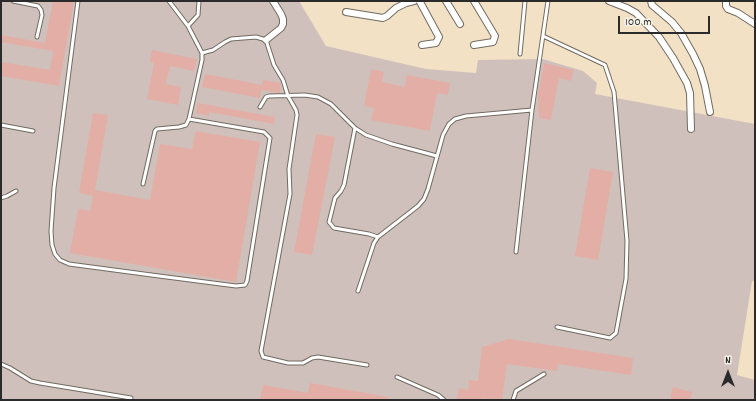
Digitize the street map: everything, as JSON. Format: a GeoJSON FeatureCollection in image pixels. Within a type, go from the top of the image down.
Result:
{"type":"FeatureCollection","features":[{"type":"Feature","properties":{"kind":"street"},"geometry":{"type":"LineString","coordinates":[[266,40],[281,28],[283,24],[281,14],[273,1]]}},
{"type":"Feature","properties":{"kind":"street"},"geometry":{"type":"LineString","coordinates":[[346,12],[383,18],[396,8],[406,3],[419,1],[439,37],[436,43],[422,45]]}},
{"type":"Feature","properties":{"kind":"street"},"geometry":{"type":"LineString","coordinates":[[446,1],[460,24]]}},
{"type":"Feature","properties":{"kind":"street"},"geometry":{"type":"LineString","coordinates":[[474,1],[494,36],[493,42],[474,45]]}},
{"type":"Feature","properties":{"kind":"street"},"geometry":{"type":"LineString","coordinates":[[609,1],[636,13],[659,37],[673,58],[685,78],[688,88],[692,129]]}},
{"type":"Feature","properties":{"kind":"street"},"geometry":{"type":"LineString","coordinates":[[651,1],[652,5],[672,22],[681,33],[693,54],[700,69],[705,86],[710,112]]}},
{"type":"Feature","properties":{"kind":"street"},"geometry":{"type":"LineString","coordinates":[[726,1],[726,6],[728,9],[738,13],[755,24]]}},
{"type":"Feature","properties":{"kind":"lane"},"geometry":{"type":"LineString","coordinates":[[13,1],[38,6],[41,10],[42,15],[37,36]]}},
{"type":"Feature","properties":{"kind":"lane"},"geometry":{"type":"LineString","coordinates":[[78,1],[54,188],[51,231],[52,245],[55,254],[60,260],[69,264],[236,286],[245,285],[270,138],[264,132],[189,119]]}},
{"type":"Feature","properties":{"kind":"lane"},"geometry":{"type":"LineString","coordinates":[[143,184],[155,131],[157,129],[179,127],[186,124],[189,119],[202,60],[202,53],[188,26],[170,1]]}},
{"type":"Feature","properties":{"kind":"lane"},"geometry":{"type":"LineString","coordinates":[[188,26],[198,16],[199,1]]}},
{"type":"Feature","properties":{"kind":"lane"},"geometry":{"type":"LineString","coordinates":[[520,54],[525,1]]}},
{"type":"Feature","properties":{"kind":"lane"},"geometry":{"type":"LineString","coordinates":[[516,252],[532,110],[548,1]]}},
{"type":"Feature","properties":{"kind":"lane"},"geometry":{"type":"LineString","coordinates":[[543,36],[605,65],[614,92],[627,241],[626,279],[616,333],[610,338],[557,327]]}},
{"type":"Feature","properties":{"kind":"lane"},"geometry":{"type":"LineString","coordinates":[[202,53],[213,50],[231,39],[256,37],[266,40],[274,65],[283,80],[288,96],[297,115],[289,169],[290,194],[261,354],[265,359],[288,364],[303,362],[318,357],[368,365]]}},
{"type":"Feature","properties":{"kind":"lane"},"geometry":{"type":"LineString","coordinates":[[260,107],[266,97],[310,95],[325,100],[355,128],[366,135],[392,144],[437,156]]}},
{"type":"Feature","properties":{"kind":"lane"},"geometry":{"type":"LineString","coordinates":[[358,291],[374,243],[378,237],[418,206],[424,199],[443,135],[448,124],[455,119],[466,116],[532,110]]}},
{"type":"Feature","properties":{"kind":"lane"},"geometry":{"type":"LineString","coordinates":[[1,125],[33,132]]}},
{"type":"Feature","properties":{"kind":"lane"},"geometry":{"type":"LineString","coordinates":[[355,128],[344,185],[335,198],[329,222],[334,228],[378,237]]}},
{"type":"Feature","properties":{"kind":"lane"},"geometry":{"type":"LineString","coordinates":[[1,198],[16,191]]}},
{"type":"Feature","properties":{"kind":"lane"},"geometry":{"type":"LineString","coordinates":[[1,364],[31,381],[131,398]]}},
{"type":"Feature","properties":{"kind":"lane"},"geometry":{"type":"LineString","coordinates":[[513,400],[516,391],[544,374]]}},
{"type":"Feature","properties":{"kind":"lane"},"geometry":{"type":"LineString","coordinates":[[397,377],[438,395],[444,400]]}},
{"type":"Feature","properties":{"kind":"shaded area"},"geometry":{"type":"Polygon","coordinates":[[[1,1],[299,1],[326,46],[426,69],[476,73],[478,60],[543,59],[583,71],[597,83],[595,94],[755,124],[755,281],[752,281],[737,375],[755,380],[755,400],[1,400],[1,1]]]}},
{"type":"Feature","properties":{"kind":"building"},"geometry":{"type":"Polygon","coordinates":[[[53,1],[74,1],[59,86],[1,76],[1,62],[50,70],[53,51],[1,42],[1,35],[45,43],[53,1]]]}},
{"type":"Feature","properties":{"kind":"building"},"geometry":{"type":"Polygon","coordinates":[[[152,50],[197,59],[194,71],[170,66],[166,84],[181,87],[178,105],[147,99],[154,63],[150,62],[152,50]]]}},
{"type":"Feature","properties":{"kind":"building"},"geometry":{"type":"Polygon","coordinates":[[[544,63],[574,70],[571,81],[559,78],[551,120],[539,118],[538,95],[544,63]]]}},
{"type":"Feature","properties":{"kind":"building"},"geometry":{"type":"Polygon","coordinates":[[[371,69],[384,72],[382,82],[405,87],[407,75],[450,83],[448,95],[437,93],[430,131],[371,120],[374,108],[364,106],[371,69]]]}},
{"type":"Feature","properties":{"kind":"building"},"geometry":{"type":"Polygon","coordinates":[[[205,74],[262,85],[263,80],[281,83],[280,93],[261,90],[260,98],[202,87],[205,74]]]}},
{"type":"Feature","properties":{"kind":"building"},"geometry":{"type":"Polygon","coordinates":[[[198,103],[275,117],[274,124],[209,112],[209,116],[196,113],[198,103]]]}},
{"type":"Feature","properties":{"kind":"building"},"geometry":{"type":"Polygon","coordinates":[[[93,113],[108,115],[95,190],[150,200],[160,144],[192,149],[196,131],[260,142],[236,282],[70,253],[78,209],[90,211],[93,196],[79,193],[93,113]]]}},
{"type":"Feature","properties":{"kind":"building"},"geometry":{"type":"Polygon","coordinates":[[[316,134],[335,137],[312,255],[294,252],[316,134]]]}},
{"type":"Feature","properties":{"kind":"building"},"geometry":{"type":"Polygon","coordinates":[[[590,168],[613,172],[598,260],[575,256],[590,168]]]}},
{"type":"Feature","properties":{"kind":"building"},"geometry":{"type":"Polygon","coordinates":[[[509,339],[633,358],[631,375],[558,364],[557,371],[507,364],[502,400],[483,398],[483,400],[457,400],[459,388],[468,390],[469,380],[478,381],[482,347],[509,339]]]}},
{"type":"Feature","properties":{"kind":"building"},"geometry":{"type":"Polygon","coordinates":[[[310,383],[388,397],[388,400],[260,400],[263,385],[308,393],[310,383]]]}},
{"type":"Feature","properties":{"kind":"building"},"geometry":{"type":"Polygon","coordinates":[[[673,387],[692,392],[690,400],[670,400],[673,387]]]}}]}
